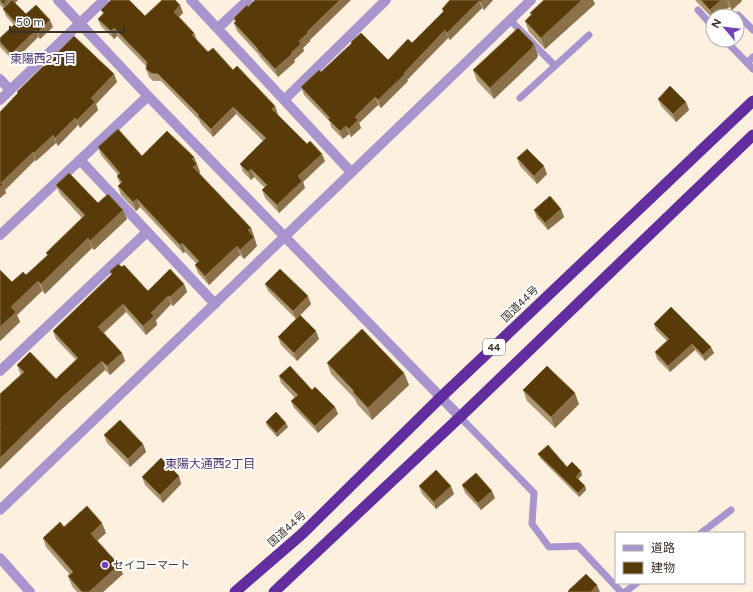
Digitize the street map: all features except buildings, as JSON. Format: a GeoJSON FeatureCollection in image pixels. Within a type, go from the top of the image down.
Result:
{"type":"FeatureCollection","features":[{"type":"Feature","properties":{"kind":"highway","name":"国道44号"},"geometry":{"type":"LineString","coordinates":[[235,592],[302,534],[440,398],[753,101]]}},
{"type":"Feature","properties":{"kind":"highway","name":"44"},"geometry":{"type":"LineString","coordinates":[[274,592],[460,418],[753,135]]}},
{"type":"Feature","properties":{"kind":"street"},"geometry":{"type":"LineString","coordinates":[[58,0],[148,96],[460,418]]}},
{"type":"Feature","properties":{"kind":"street"},"geometry":{"type":"LineString","coordinates":[[0,100],[104,0]]}},
{"type":"Feature","properties":{"kind":"street"},"geometry":{"type":"LineString","coordinates":[[191,0],[352,172]]}},
{"type":"Feature","properties":{"kind":"street"},"geometry":{"type":"LineString","coordinates":[[218,28],[248,0]]}},
{"type":"Feature","properties":{"kind":"street"},"geometry":{"type":"LineString","coordinates":[[284,100],[386,0]]}},
{"type":"Feature","properties":{"kind":"street"},"geometry":{"type":"LineString","coordinates":[[0,510],[531,0]]}},
{"type":"Feature","properties":{"kind":"street"},"geometry":{"type":"LineString","coordinates":[[0,80],[10,90]]}},
{"type":"Feature","properties":{"kind":"street"},"geometry":{"type":"LineString","coordinates":[[0,235],[148,96]]}},
{"type":"Feature","properties":{"kind":"street"},"geometry":{"type":"LineString","coordinates":[[80,160],[215,304]]}},
{"type":"Feature","properties":{"kind":"street"},"geometry":{"type":"LineString","coordinates":[[0,371],[147,232]]}},
{"type":"Feature","properties":{"kind":"street"},"geometry":{"type":"LineString","coordinates":[[0,558],[30,592]]}},
{"type":"Feature","properties":{"kind":"lane"},"geometry":{"type":"LineString","coordinates":[[698,10],[705,18]]}},
{"type":"Feature","properties":{"kind":"lane"},"geometry":{"type":"LineString","coordinates":[[510,20],[555,66]]}},
{"type":"Feature","properties":{"kind":"lane"},"geometry":{"type":"LineString","coordinates":[[745,22],[753,30]]}},
{"type":"Feature","properties":{"kind":"lane"},"geometry":{"type":"LineString","coordinates":[[520,98],[589,34]]}},
{"type":"Feature","properties":{"kind":"lane"},"geometry":{"type":"LineString","coordinates":[[732,48],[753,69]]}},
{"type":"Feature","properties":{"kind":"lane"},"geometry":{"type":"LineString","coordinates":[[746,63],[753,57]]}},
{"type":"Feature","properties":{"kind":"lane"},"geometry":{"type":"LineString","coordinates":[[460,418],[534,493],[532,524],[549,547],[578,546],[621,592]]}},
{"type":"Feature","properties":{"kind":"lane"},"geometry":{"type":"LineString","coordinates":[[702,532],[731,510]]}},
{"type":"Feature","properties":{"kind":"lane"},"geometry":{"type":"LineString","coordinates":[[625,592],[635,584]]}},
{"type":"Feature","properties":{"kind":"place","name":"セイコーマート"},"geometry":{"type":"Point","coordinates":[105,565]}},
{"type":"Feature","properties":{"kind":"district","name":"東陽西2丁目"},"geometry":{"type":"Point","coordinates":[43,59]}},
{"type":"Feature","properties":{"kind":"district","name":"東陽大通西2丁目"},"geometry":{"type":"Point","coordinates":[210,464]}}]}
